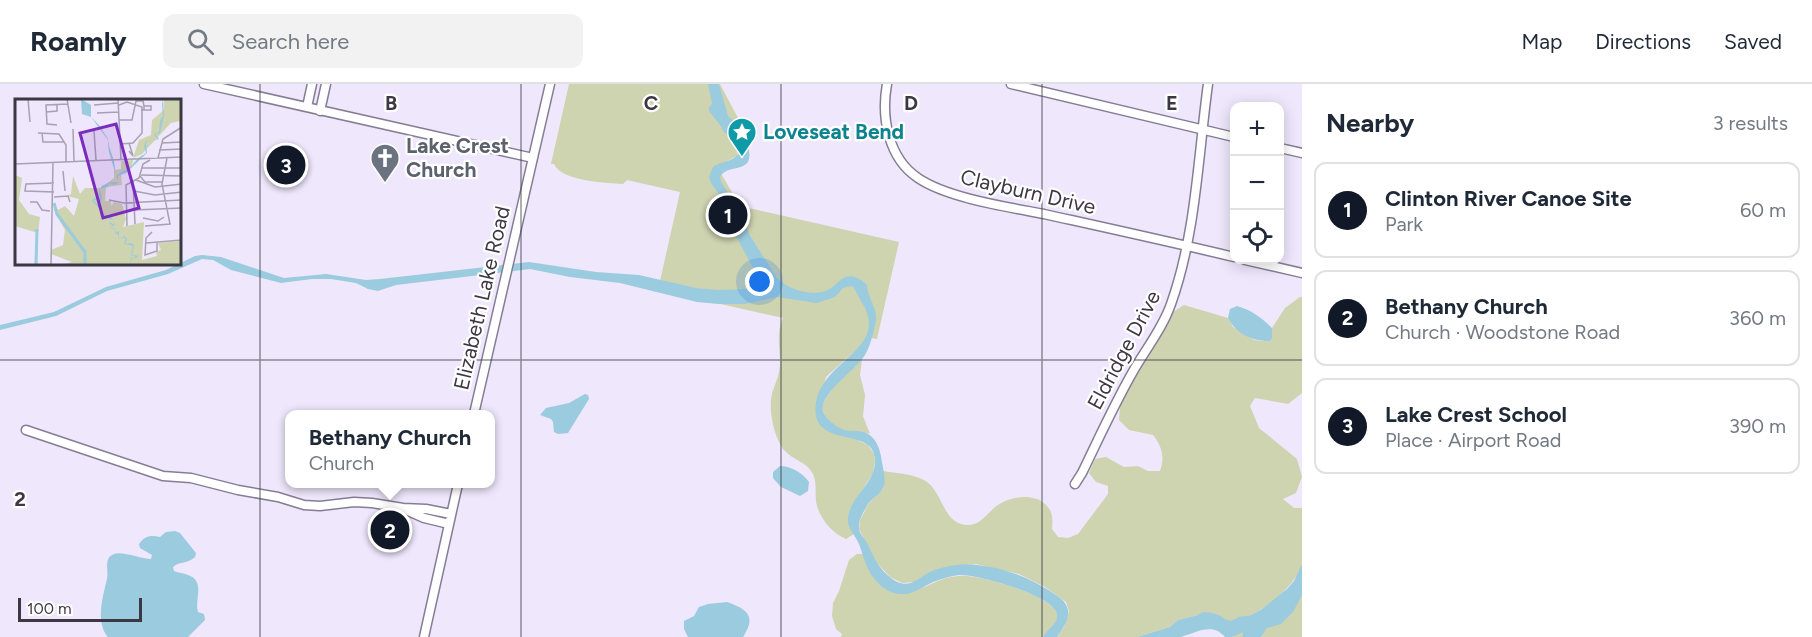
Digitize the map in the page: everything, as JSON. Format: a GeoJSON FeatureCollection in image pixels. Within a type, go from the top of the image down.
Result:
{"type":"FeatureCollection","features":[{"type":"Feature","properties":{"kind":"street"},"geometry":{"type":"LineString","coordinates":[[204,84],[533,158]]}},
{"type":"Feature","properties":{"kind":"street"},"geometry":{"type":"LineString","coordinates":[[307,107],[312,84]]}},
{"type":"Feature","properties":{"kind":"street"},"geometry":{"type":"LineString","coordinates":[[320,111],[326,84]]}},
{"type":"Feature","properties":{"kind":"street","name":"Elizabeth Lake Road"},"geometry":{"type":"LineString","coordinates":[[475,410],[550,84]]}},
{"type":"Feature","properties":{"kind":"street","name":"Clayburn Drive"},"geometry":{"type":"LineString","coordinates":[[887,84],[885,114],[887,132],[893,149],[903,165],[916,177],[936,188],[975,199],[1230,256]]}},
{"type":"Feature","properties":{"kind":"street"},"geometry":{"type":"LineString","coordinates":[[1011,84],[1037,87],[1230,136]]}},
{"type":"Feature","properties":{"kind":"street","name":"Eldridge Drive"},"geometry":{"type":"LineString","coordinates":[[1075,484],[1083,473],[1132,374],[1159,331],[1178,283],[1197,174],[1208,84]]}},
{"type":"Feature","properties":{"kind":"street"},"geometry":{"type":"LineString","coordinates":[[1284,149],[1302,153]]}},
{"type":"Feature","properties":{"kind":"street"},"geometry":{"type":"LineString","coordinates":[[1263,264],[1302,273]]}},
{"type":"Feature","properties":{"kind":"street"},"geometry":{"type":"LineString","coordinates":[[26,430],[163,476],[191,478],[304,505],[320,506],[354,502],[389,505],[403,508],[424,518],[450,519]]}},
{"type":"Feature","properties":{"kind":"street"},"geometry":{"type":"LineString","coordinates":[[424,637],[457,488]]}},
{"type":"Feature","properties":{"kind":"green space"},"geometry":{"type":"Polygon","coordinates":[[[569,84],[720,84],[748,137],[738,149],[737,156],[727,161],[719,170],[740,206],[899,242],[877,339],[866,337],[863,344],[826,377],[816,412],[855,439],[868,445],[874,454],[873,473],[850,509],[849,525],[854,534],[846,539],[831,529],[820,513],[817,507],[813,474],[804,464],[785,451],[775,432],[771,415],[771,400],[780,367],[779,335],[783,318],[658,290],[680,192],[627,180],[623,184],[574,178],[551,164],[569,84]]]}},
{"type":"Feature","properties":{"kind":"green space"},"geometry":{"type":"Polygon","coordinates":[[[1302,297],[1302,393],[1288,404],[1255,398],[1250,406],[1259,428],[1297,459],[1302,477],[1296,493],[1283,499],[1294,508],[1302,508],[1302,564],[1287,588],[1262,609],[1246,618],[1243,637],[1232,637],[1232,629],[1198,615],[1178,620],[1170,627],[1137,637],[1057,637],[1068,615],[1066,602],[1045,587],[1019,574],[976,564],[957,565],[931,572],[914,582],[902,583],[890,577],[875,561],[859,529],[860,520],[869,503],[883,489],[883,471],[924,480],[935,491],[947,513],[959,523],[975,524],[999,504],[1027,497],[1040,500],[1050,509],[1052,529],[1058,537],[1068,538],[1078,534],[1108,494],[1108,486],[1096,482],[1089,473],[1095,459],[1106,457],[1124,467],[1138,466],[1148,471],[1160,471],[1162,457],[1156,439],[1153,435],[1129,430],[1119,420],[1120,407],[1127,388],[1173,312],[1184,305],[1228,318],[1233,327],[1254,340],[1263,341],[1272,338],[1272,328],[1285,308],[1302,297]]]}},
{"type":"Feature","properties":{"kind":"green space"},"geometry":{"type":"Polygon","coordinates":[[[862,360],[860,375],[865,395],[863,416],[870,434],[845,431],[839,428],[829,420],[823,409],[833,388],[862,360]]]}},
{"type":"Feature","properties":{"kind":"green space"},"geometry":{"type":"Polygon","coordinates":[[[857,554],[863,554],[876,580],[889,590],[908,592],[940,580],[959,576],[981,578],[1030,593],[1053,608],[1057,618],[1043,637],[841,637],[842,634],[836,629],[832,616],[833,603],[849,560],[857,554]]]}},
{"type":"Feature","properties":{"kind":"green space"},"geometry":{"type":"Polygon","coordinates":[[[1302,587],[1302,637],[1261,637],[1264,632],[1302,587]]]}},
{"type":"Feature","properties":{"kind":"water"},"geometry":{"type":"Polygon","coordinates":[[[708,84],[719,84],[728,116],[740,123],[744,129],[748,161],[745,165],[724,173],[720,177],[721,182],[742,214],[749,234],[777,278],[794,289],[813,293],[826,291],[850,276],[867,285],[876,315],[870,345],[863,358],[834,387],[825,400],[823,409],[827,418],[838,427],[861,431],[869,435],[876,441],[880,451],[884,485],[880,493],[868,504],[859,527],[879,565],[891,578],[903,584],[908,584],[932,571],[949,566],[972,564],[1019,575],[1047,589],[1066,605],[1067,620],[1057,637],[1043,637],[1057,618],[1053,608],[1030,594],[998,582],[959,575],[933,582],[908,594],[899,594],[882,587],[871,573],[849,526],[848,519],[853,503],[873,472],[874,454],[869,446],[861,441],[830,432],[821,426],[816,417],[816,403],[821,388],[830,375],[862,343],[868,331],[868,317],[852,286],[843,288],[835,297],[817,303],[777,297],[745,304],[719,304],[697,302],[620,283],[530,269],[396,285],[378,291],[356,283],[331,279],[281,283],[231,270],[213,260],[202,259],[168,274],[107,291],[56,316],[0,330],[0,325],[54,312],[106,287],[174,266],[182,266],[182,262],[202,255],[221,257],[284,278],[326,274],[366,280],[529,262],[596,272],[639,275],[696,288],[718,290],[763,286],[737,238],[723,200],[709,177],[713,167],[731,160],[739,152],[734,140],[724,132],[709,111],[712,103],[708,84]]]}},
{"type":"Feature","properties":{"kind":"water"},"geometry":{"type":"Polygon","coordinates":[[[1237,306],[1256,314],[1272,328],[1270,341],[1251,338],[1231,324],[1228,318],[1230,309],[1237,306]]]}},
{"type":"Feature","properties":{"kind":"water"},"geometry":{"type":"Polygon","coordinates":[[[585,394],[589,399],[568,433],[554,432],[551,419],[540,415],[546,408],[569,403],[585,394]]]}},
{"type":"Feature","properties":{"kind":"water"},"geometry":{"type":"Polygon","coordinates":[[[780,466],[792,469],[803,476],[809,482],[808,491],[800,496],[781,487],[773,478],[773,472],[780,466]]]}},
{"type":"Feature","properties":{"kind":"water"},"geometry":{"type":"Polygon","coordinates":[[[166,532],[180,533],[196,553],[192,559],[173,567],[174,571],[188,575],[197,582],[198,612],[204,614],[205,620],[188,637],[108,637],[101,617],[109,558],[118,553],[151,559],[152,555],[140,548],[141,541],[148,537],[160,537],[166,532]]]}},
{"type":"Feature","properties":{"kind":"water"},"geometry":{"type":"Polygon","coordinates":[[[1302,564],[1302,595],[1293,612],[1281,624],[1267,628],[1261,637],[1243,637],[1242,624],[1246,618],[1262,609],[1287,589],[1294,581],[1302,564]]]}},
{"type":"Feature","properties":{"kind":"water"},"geometry":{"type":"Polygon","coordinates":[[[727,602],[740,607],[748,614],[749,624],[743,637],[688,637],[684,629],[684,621],[694,616],[699,607],[727,602]]]}},
{"type":"Feature","properties":{"kind":"water"},"geometry":{"type":"Polygon","coordinates":[[[1203,612],[1224,618],[1230,626],[1232,637],[1225,637],[1209,629],[1181,637],[1137,637],[1170,627],[1178,620],[1203,612]]]}},
{"type":"Feature","properties":{"kind":"waterway"},"geometry":{"type":"LineString","coordinates":[[1225,627],[1232,629],[1242,624],[1262,622]]}},
{"type":"Feature","properties":{"kind":"place","name":"Loveseat Bend"},"geometry":{"type":"Point","coordinates":[742,158]}},
{"type":"Feature","properties":{"kind":"place","name":"Lake Crest School"},"geometry":{"type":"Point","coordinates":[286,165]}},
{"type":"Feature","properties":{"kind":"place","name":"Lake Crest Church"},"geometry":{"type":"Point","coordinates":[385,184]}},
{"type":"Feature","properties":{"kind":"place","name":"Clinton River Canoe Site"},"geometry":{"type":"Point","coordinates":[728,215]}},
{"type":"Feature","properties":{"kind":"place","name":"Bethany Church"},"geometry":{"type":"Point","coordinates":[390,530]}}]}
